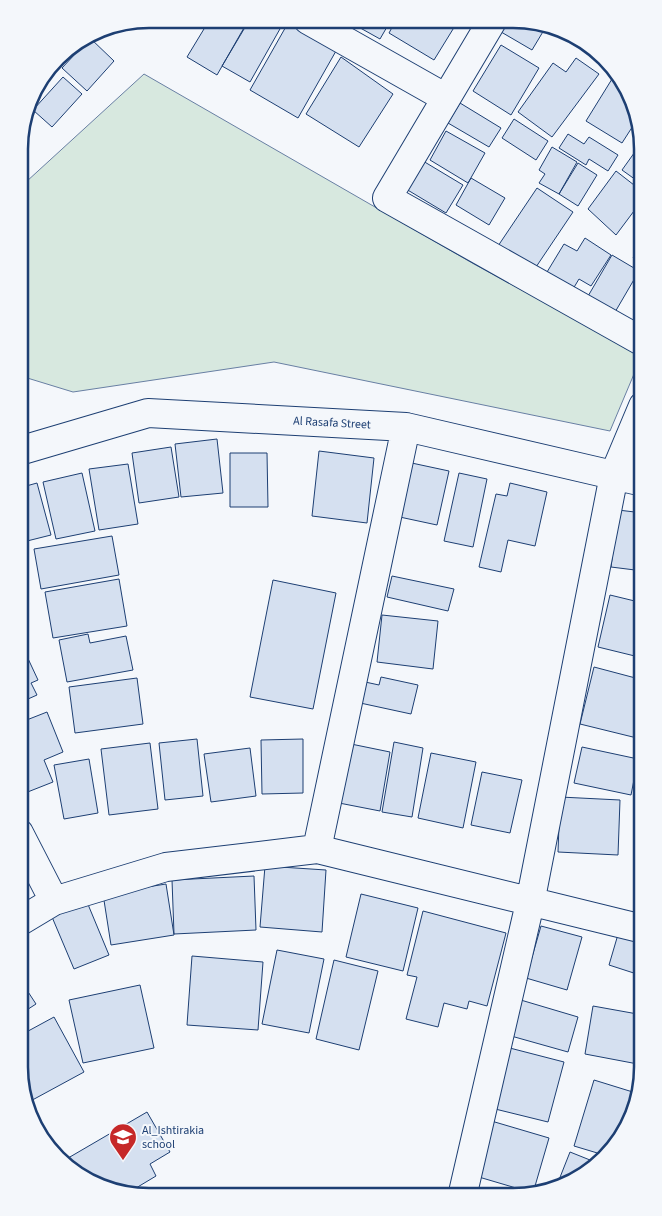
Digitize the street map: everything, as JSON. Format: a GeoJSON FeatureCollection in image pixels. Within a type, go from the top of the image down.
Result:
{"type":"FeatureCollection","features":[{"type":"Feature","properties":{"kind":"street"},"geometry":{"type":"LineString","coordinates":[[322,28],[446,98]]}},
{"type":"Feature","properties":{"kind":"street"},"geometry":{"type":"LineString","coordinates":[[488,28],[388,198],[634,337]]}},
{"type":"Feature","properties":{"kind":"street","name":"Al Rasafa Street"},"geometry":{"type":"LineString","coordinates":[[28,449],[148,413],[406,427],[634,480]]}},
{"type":"Feature","properties":{"kind":"street"},"geometry":{"type":"LineString","coordinates":[[318,849],[406,427]]}},
{"type":"Feature","properties":{"kind":"street"},"geometry":{"type":"LineString","coordinates":[[464,1188],[530,903],[614,475],[634,427]]}},
{"type":"Feature","properties":{"kind":"street"},"geometry":{"type":"LineString","coordinates":[[28,917],[54,901],[166,867],[318,849],[530,903],[634,927]]}},
{"type":"Feature","properties":{"kind":"street"},"geometry":{"type":"LineString","coordinates":[[28,850],[54,901]]}},
{"type":"Feature","properties":{"kind":"shaded area"},"geometry":{"type":"Polygon","coordinates":[[[144,74],[474,264],[634,351],[634,374],[610,431],[274,362],[73,392],[28,378],[28,180],[144,74]]]}},
{"type":"Feature","properties":{"kind":"building"},"geometry":{"type":"Polygon","coordinates":[[[205,28],[244,28],[217,75],[187,57],[205,28]]]}},
{"type":"Feature","properties":{"kind":"building"},"geometry":{"type":"Polygon","coordinates":[[[245,28],[280,28],[250,82],[222,66],[245,28]]]}},
{"type":"Feature","properties":{"kind":"building"},"geometry":{"type":"Polygon","coordinates":[[[285,28],[297,28],[336,51],[298,118],[250,90],[285,28]]]}},
{"type":"Feature","properties":{"kind":"building"},"geometry":{"type":"Polygon","coordinates":[[[360,28],[386,28],[380,39],[360,28]]]}},
{"type":"Feature","properties":{"kind":"building"},"geometry":{"type":"Polygon","coordinates":[[[392,28],[454,28],[434,60],[389,33],[392,28]]]}},
{"type":"Feature","properties":{"kind":"building"},"geometry":{"type":"Polygon","coordinates":[[[513,28],[543,32],[532,50],[496,29],[513,28]]]}},
{"type":"Feature","properties":{"kind":"building"},"geometry":{"type":"Polygon","coordinates":[[[93,41],[114,61],[87,91],[62,68],[80,49],[93,41]]]}},
{"type":"Feature","properties":{"kind":"building"},"geometry":{"type":"Polygon","coordinates":[[[501,45],[539,68],[511,115],[473,91],[501,45]]]}},
{"type":"Feature","properties":{"kind":"building"},"geometry":{"type":"Polygon","coordinates":[[[341,57],[393,94],[359,147],[306,114],[341,57]]]}},
{"type":"Feature","properties":{"kind":"building"},"geometry":{"type":"Polygon","coordinates":[[[576,58],[599,74],[552,137],[518,112],[553,63],[566,72],[576,58]]]}},
{"type":"Feature","properties":{"kind":"building"},"geometry":{"type":"Polygon","coordinates":[[[63,77],[82,94],[52,127],[34,111],[63,77]]]}},
{"type":"Feature","properties":{"kind":"building"},"geometry":{"type":"Polygon","coordinates":[[[613,79],[622,95],[632,127],[622,143],[586,121],[613,79]]]}},
{"type":"Feature","properties":{"kind":"building"},"geometry":{"type":"Polygon","coordinates":[[[460,103],[501,128],[489,147],[448,123],[460,103]]]}},
{"type":"Feature","properties":{"kind":"building"},"geometry":{"type":"Polygon","coordinates":[[[514,119],[548,141],[536,160],[502,138],[514,119]]]}},
{"type":"Feature","properties":{"kind":"building"},"geometry":{"type":"Polygon","coordinates":[[[446,131],[485,153],[468,183],[430,160],[446,131]]]}},
{"type":"Feature","properties":{"kind":"building"},"geometry":{"type":"Polygon","coordinates":[[[568,134],[584,144],[589,137],[618,155],[608,171],[589,159],[586,165],[559,148],[568,134]]]}},
{"type":"Feature","properties":{"kind":"building"},"geometry":{"type":"Polygon","coordinates":[[[552,147],[577,162],[559,194],[539,183],[545,174],[539,170],[552,147]]]}},
{"type":"Feature","properties":{"kind":"building"},"geometry":{"type":"Polygon","coordinates":[[[634,153],[634,179],[622,170],[634,153]]]}},
{"type":"Feature","properties":{"kind":"building"},"geometry":{"type":"Polygon","coordinates":[[[423,161],[463,185],[446,213],[406,189],[423,161]]]}},
{"type":"Feature","properties":{"kind":"building"},"geometry":{"type":"Polygon","coordinates":[[[578,163],[597,175],[578,206],[559,194],[578,163]]]}},
{"type":"Feature","properties":{"kind":"building"},"geometry":{"type":"Polygon","coordinates":[[[616,171],[634,185],[634,211],[616,235],[588,209],[616,171]]]}},
{"type":"Feature","properties":{"kind":"building"},"geometry":{"type":"Polygon","coordinates":[[[471,178],[505,198],[489,225],[456,205],[471,178]]]}},
{"type":"Feature","properties":{"kind":"building"},"geometry":{"type":"Polygon","coordinates":[[[537,188],[573,212],[534,270],[498,246],[537,188]]]}},
{"type":"Feature","properties":{"kind":"building"},"geometry":{"type":"Polygon","coordinates":[[[585,238],[611,255],[591,286],[579,279],[570,294],[544,277],[564,244],[577,251],[585,238]]]}},
{"type":"Feature","properties":{"kind":"building"},"geometry":{"type":"Polygon","coordinates":[[[612,255],[634,268],[634,280],[611,319],[584,303],[612,255]]]}},
{"type":"Feature","properties":{"kind":"building"},"geometry":{"type":"Polygon","coordinates":[[[217,439],[223,493],[181,497],[175,444],[217,439]]]}},
{"type":"Feature","properties":{"kind":"building"},"geometry":{"type":"Polygon","coordinates":[[[171,447],[179,497],[139,503],[132,453],[171,447]]]}},
{"type":"Feature","properties":{"kind":"building"},"geometry":{"type":"Polygon","coordinates":[[[319,451],[374,458],[367,523],[312,516],[319,451]]]}},
{"type":"Feature","properties":{"kind":"building"},"geometry":{"type":"Polygon","coordinates":[[[230,453],[267,453],[268,507],[230,507],[230,453]]]}},
{"type":"Feature","properties":{"kind":"building"},"geometry":{"type":"Polygon","coordinates":[[[407,462],[449,471],[437,525],[395,516],[407,462]]]}},
{"type":"Feature","properties":{"kind":"building"},"geometry":{"type":"Polygon","coordinates":[[[128,464],[138,524],[99,530],[89,469],[128,464]]]}},
{"type":"Feature","properties":{"kind":"building"},"geometry":{"type":"Polygon","coordinates":[[[82,473],[95,531],[56,539],[43,482],[82,473]]]}},
{"type":"Feature","properties":{"kind":"building"},"geometry":{"type":"Polygon","coordinates":[[[459,473],[487,479],[473,547],[444,541],[459,473]]]}},
{"type":"Feature","properties":{"kind":"building"},"geometry":{"type":"Polygon","coordinates":[[[37,483],[51,535],[28,541],[28,486],[37,483]]]}},
{"type":"Feature","properties":{"kind":"building"},"geometry":{"type":"Polygon","coordinates":[[[510,483],[547,492],[535,546],[508,540],[501,572],[479,567],[496,494],[507,496],[510,483]]]}},
{"type":"Feature","properties":{"kind":"building"},"geometry":{"type":"Polygon","coordinates":[[[618,510],[634,512],[634,570],[611,567],[618,510]]]}},
{"type":"Feature","properties":{"kind":"building"},"geometry":{"type":"Polygon","coordinates":[[[112,536],[119,575],[41,589],[34,549],[112,536]]]}},
{"type":"Feature","properties":{"kind":"building"},"geometry":{"type":"Polygon","coordinates":[[[392,576],[454,589],[448,611],[387,597],[392,576]]]}},
{"type":"Feature","properties":{"kind":"building"},"geometry":{"type":"Polygon","coordinates":[[[119,579],[127,626],[53,638],[45,592],[119,579]]]}},
{"type":"Feature","properties":{"kind":"building"},"geometry":{"type":"Polygon","coordinates":[[[273,580],[336,593],[313,709],[250,697],[273,580]]]}},
{"type":"Feature","properties":{"kind":"building"},"geometry":{"type":"Polygon","coordinates":[[[610,595],[634,601],[634,656],[598,647],[610,595]]]}},
{"type":"Feature","properties":{"kind":"building"},"geometry":{"type":"Polygon","coordinates":[[[382,615],[438,621],[433,669],[377,662],[382,615]]]}},
{"type":"Feature","properties":{"kind":"building"},"geometry":{"type":"Polygon","coordinates":[[[88,634],[90,643],[126,636],[133,670],[67,682],[59,640],[88,634]]]}},
{"type":"Feature","properties":{"kind":"building"},"geometry":{"type":"Polygon","coordinates":[[[28,659],[38,680],[31,683],[37,695],[28,699],[28,659]]]}},
{"type":"Feature","properties":{"kind":"building"},"geometry":{"type":"Polygon","coordinates":[[[594,667],[634,678],[634,737],[580,724],[594,667]]]}},
{"type":"Feature","properties":{"kind":"building"},"geometry":{"type":"Polygon","coordinates":[[[381,677],[418,685],[411,714],[351,701],[356,680],[379,685],[381,677]]]}},
{"type":"Feature","properties":{"kind":"building"},"geometry":{"type":"Polygon","coordinates":[[[137,678],[143,724],[75,733],[69,687],[137,678]]]}},
{"type":"Feature","properties":{"kind":"building"},"geometry":{"type":"Polygon","coordinates":[[[47,712],[63,752],[44,760],[53,782],[28,792],[28,719],[47,712]]]}},
{"type":"Feature","properties":{"kind":"building"},"geometry":{"type":"Polygon","coordinates":[[[197,739],[203,796],[165,800],[159,743],[197,739]]]}},
{"type":"Feature","properties":{"kind":"building"},"geometry":{"type":"Polygon","coordinates":[[[303,739],[303,793],[262,794],[261,740],[303,739]]]}},
{"type":"Feature","properties":{"kind":"building"},"geometry":{"type":"Polygon","coordinates":[[[394,742],[423,748],[412,817],[382,812],[394,742]]]}},
{"type":"Feature","properties":{"kind":"building"},"geometry":{"type":"Polygon","coordinates":[[[150,743],[158,809],[109,815],[101,749],[150,743]]]}},
{"type":"Feature","properties":{"kind":"building"},"geometry":{"type":"Polygon","coordinates":[[[351,744],[390,752],[380,811],[339,803],[351,744]]]}},
{"type":"Feature","properties":{"kind":"building"},"geometry":{"type":"Polygon","coordinates":[[[582,747],[634,758],[634,780],[631,795],[574,783],[582,747]]]}},
{"type":"Feature","properties":{"kind":"building"},"geometry":{"type":"Polygon","coordinates":[[[250,748],[256,796],[211,802],[204,754],[250,748]]]}},
{"type":"Feature","properties":{"kind":"building"},"geometry":{"type":"Polygon","coordinates":[[[431,753],[476,762],[463,828],[418,818],[431,753]]]}},
{"type":"Feature","properties":{"kind":"building"},"geometry":{"type":"Polygon","coordinates":[[[89,759],[98,813],[64,819],[54,765],[89,759]]]}},
{"type":"Feature","properties":{"kind":"building"},"geometry":{"type":"Polygon","coordinates":[[[482,772],[522,780],[510,833],[471,825],[482,772]]]}},
{"type":"Feature","properties":{"kind":"building"},"geometry":{"type":"Polygon","coordinates":[[[560,797],[620,800],[618,855],[558,852],[560,797]]]}},
{"type":"Feature","properties":{"kind":"building"},"geometry":{"type":"Polygon","coordinates":[[[265,866],[326,870],[322,932],[260,927],[265,866]]]}},
{"type":"Feature","properties":{"kind":"building"},"geometry":{"type":"Polygon","coordinates":[[[254,876],[256,930],[174,934],[172,880],[254,876]]]}},
{"type":"Feature","properties":{"kind":"building"},"geometry":{"type":"Polygon","coordinates":[[[166,884],[174,935],[111,945],[103,894],[166,884]]]}},
{"type":"Feature","properties":{"kind":"building"},"geometry":{"type":"Polygon","coordinates":[[[361,894],[418,908],[403,971],[346,957],[361,894]]]}},
{"type":"Feature","properties":{"kind":"building"},"geometry":{"type":"Polygon","coordinates":[[[87,902],[109,955],[74,969],[52,917],[87,902]]]}},
{"type":"Feature","properties":{"kind":"building"},"geometry":{"type":"Polygon","coordinates":[[[423,911],[506,933],[487,1006],[469,1001],[467,1009],[444,1003],[438,1027],[406,1019],[417,977],[407,975],[423,911]]]}},
{"type":"Feature","properties":{"kind":"building"},"geometry":{"type":"Polygon","coordinates":[[[541,926],[582,937],[567,990],[526,978],[541,926]]]}},
{"type":"Feature","properties":{"kind":"building"},"geometry":{"type":"Polygon","coordinates":[[[619,931],[634,935],[634,973],[609,965],[619,931]]]}},
{"type":"Feature","properties":{"kind":"building"},"geometry":{"type":"Polygon","coordinates":[[[277,950],[324,959],[309,1033],[262,1024],[277,950]]]}},
{"type":"Feature","properties":{"kind":"building"},"geometry":{"type":"Polygon","coordinates":[[[192,956],[263,962],[258,1030],[187,1025],[192,956]]]}},
{"type":"Feature","properties":{"kind":"building"},"geometry":{"type":"Polygon","coordinates":[[[334,960],[378,971],[359,1050],[316,1039],[334,960]]]}},
{"type":"Feature","properties":{"kind":"building"},"geometry":{"type":"Polygon","coordinates":[[[140,985],[154,1048],[83,1063],[69,1000],[140,985]]]}},
{"type":"Feature","properties":{"kind":"building"},"geometry":{"type":"Polygon","coordinates":[[[28,992],[36,1004],[28,1009],[28,992]]]}},
{"type":"Feature","properties":{"kind":"building"},"geometry":{"type":"Polygon","coordinates":[[[514,998],[578,1017],[568,1052],[504,1034],[514,998]]]}},
{"type":"Feature","properties":{"kind":"building"},"geometry":{"type":"Polygon","coordinates":[[[593,1006],[634,1013],[634,1063],[585,1054],[593,1006]]]}},
{"type":"Feature","properties":{"kind":"building"},"geometry":{"type":"Polygon","coordinates":[[[54,1017],[84,1072],[32,1100],[28,1067],[28,1031],[54,1017]]]}},
{"type":"Feature","properties":{"kind":"building"},"geometry":{"type":"Polygon","coordinates":[[[502,1046],[564,1062],[548,1122],[487,1107],[502,1046]]]}},
{"type":"Feature","properties":{"kind":"building"},"geometry":{"type":"Polygon","coordinates":[[[594,1080],[632,1092],[625,1114],[618,1128],[599,1153],[574,1146],[594,1080]]]}},
{"type":"Feature","properties":{"kind":"building"},"geometry":{"type":"Polygon","coordinates":[[[147,1112],[170,1152],[150,1164],[156,1176],[137,1187],[102,1179],[88,1172],[69,1158],[147,1112]]]}},
{"type":"Feature","properties":{"kind":"building"},"geometry":{"type":"Polygon","coordinates":[[[488,1120],[549,1138],[535,1186],[516,1188],[472,1175],[488,1120]]]}},
{"type":"Feature","properties":{"kind":"building"},"geometry":{"type":"Polygon","coordinates":[[[570,1152],[590,1160],[581,1168],[559,1179],[570,1152]]]}},
{"type":"Feature","properties":{"kind":"place","name":"Al_Ishtirakia school"},"geometry":{"type":"Point","coordinates":[123,1161]}}]}
